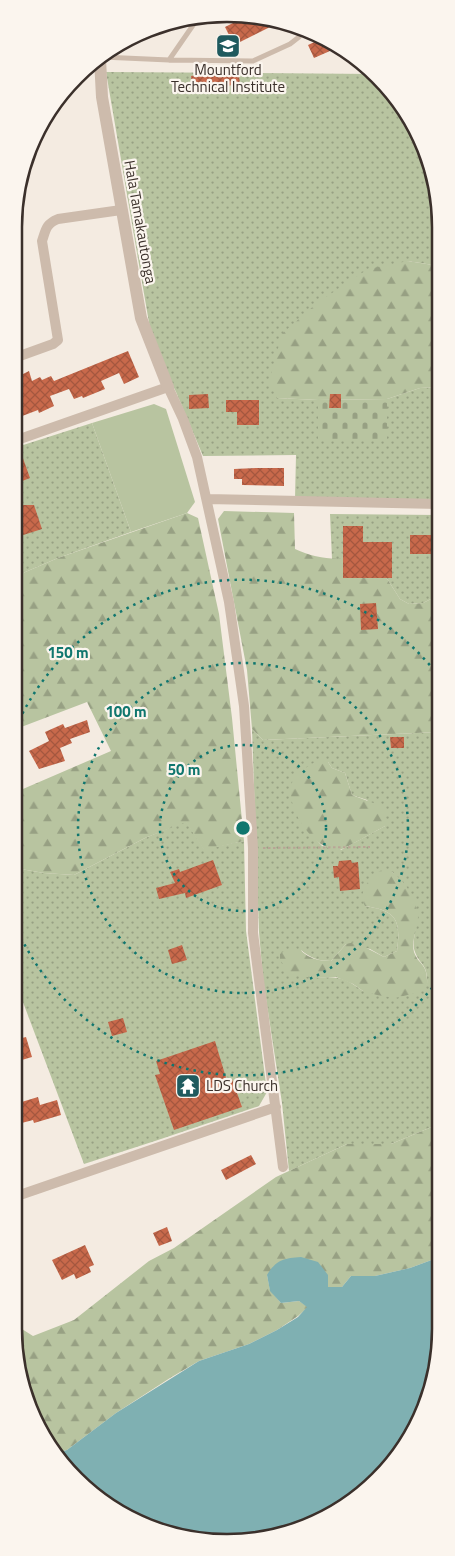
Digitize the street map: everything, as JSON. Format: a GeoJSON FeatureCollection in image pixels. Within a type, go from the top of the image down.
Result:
{"type":"FeatureCollection","features":[{"type":"Feature","properties":{"kind":"street","name":"Hala Tamakautonga"},"geometry":{"type":"LineString","coordinates":[[101,66],[102,97],[141,318],[168,387]]}},
{"type":"Feature","properties":{"kind":"street"},"geometry":{"type":"LineString","coordinates":[[22,355],[53,344],[58,340],[42,241],[50,222],[58,218],[122,210]]}},
{"type":"Feature","properties":{"kind":"street"},"geometry":{"type":"LineString","coordinates":[[22,438],[168,387],[183,419],[197,457],[229,602],[244,706],[253,848],[253,933],[283,1167]]}},
{"type":"Feature","properties":{"kind":"street"},"geometry":{"type":"LineString","coordinates":[[207,499],[432,504]]}},
{"type":"Feature","properties":{"kind":"street"},"geometry":{"type":"LineString","coordinates":[[22,1194],[276,1107]]}},
{"type":"Feature","properties":{"kind":"lane"},"geometry":{"type":"LineString","coordinates":[[169,60],[193,25]]}},
{"type":"Feature","properties":{"kind":"lane"},"geometry":{"type":"LineString","coordinates":[[112,58],[253,61],[290,44],[300,36]]}},
{"type":"Feature","properties":{"kind":"path"},"geometry":{"type":"LineString","coordinates":[[253,848],[370,847]]}},
{"type":"Feature","properties":{"kind":"green space"},"geometry":{"type":"Polygon","coordinates":[[[106,72],[364,74],[382,92],[398,114],[422,162],[431,201],[432,265],[408,261],[277,398],[318,400],[318,439],[387,439],[387,399],[420,388],[432,387],[432,501],[295,499],[296,455],[203,456],[176,392],[153,346],[106,72]]]}},
{"type":"Feature","properties":{"kind":"green space"},"geometry":{"type":"Polygon","coordinates":[[[408,261],[432,265],[432,387],[420,388],[387,399],[318,400],[277,398],[269,382],[282,334],[317,303],[368,269],[408,261]]]}},
{"type":"Feature","properties":{"kind":"green space"},"geometry":{"type":"Polygon","coordinates":[[[387,399],[387,439],[318,439],[318,400],[387,399]]]}},
{"type":"Feature","properties":{"kind":"green space"},"geometry":{"type":"Polygon","coordinates":[[[154,404],[166,409],[195,502],[187,513],[131,532],[92,423],[154,404]]]}},
{"type":"Feature","properties":{"kind":"green space"},"geometry":{"type":"Polygon","coordinates":[[[92,423],[131,532],[58,558],[22,573],[22,445],[92,423]]]}},
{"type":"Feature","properties":{"kind":"green space"},"geometry":{"type":"Polygon","coordinates":[[[224,511],[294,513],[295,549],[327,558],[360,556],[386,577],[400,599],[409,604],[423,603],[432,598],[432,732],[263,740],[252,729],[247,670],[218,519],[224,511]]]}},
{"type":"Feature","properties":{"kind":"green space"},"geometry":{"type":"Polygon","coordinates":[[[187,513],[198,518],[219,614],[232,718],[244,841],[204,850],[186,822],[145,838],[74,875],[22,869],[22,789],[111,751],[87,702],[22,727],[22,573],[58,558],[187,513]]]}},
{"type":"Feature","properties":{"kind":"green space"},"geometry":{"type":"Polygon","coordinates":[[[330,514],[432,515],[432,598],[423,603],[409,604],[400,599],[386,577],[360,556],[342,560],[332,559],[330,514]]]}},
{"type":"Feature","properties":{"kind":"green space"},"geometry":{"type":"Polygon","coordinates":[[[252,729],[263,740],[432,732],[432,1127],[391,1144],[347,1144],[289,1171],[282,1103],[263,979],[259,932],[252,729]],[[328,762],[304,826],[322,846],[341,850],[385,826],[367,800],[352,795],[345,773],[332,768],[328,762]],[[392,872],[365,906],[384,911],[394,919],[398,932],[397,951],[384,957],[370,949],[346,944],[331,961],[315,958],[301,950],[317,978],[331,977],[341,979],[363,991],[427,984],[425,968],[414,949],[416,910],[411,896],[392,872]]]}},
{"type":"Feature","properties":{"kind":"green space"},"geometry":{"type":"Polygon","coordinates":[[[318,760],[328,762],[332,768],[345,773],[352,795],[384,807],[385,826],[340,850],[331,849],[314,839],[301,823],[291,794],[293,776],[318,760]]]}},
{"type":"Feature","properties":{"kind":"green space"},"geometry":{"type":"Polygon","coordinates":[[[186,821],[204,849],[244,841],[246,931],[267,1092],[259,1106],[84,1164],[22,1000],[22,869],[74,875],[145,838],[186,821]]]}},
{"type":"Feature","properties":{"kind":"green space"},"geometry":{"type":"Polygon","coordinates":[[[386,869],[398,876],[412,895],[415,903],[418,917],[413,948],[416,957],[425,968],[427,984],[416,993],[395,998],[363,991],[353,984],[336,977],[317,978],[289,975],[280,959],[280,954],[292,948],[298,949],[313,958],[328,961],[331,961],[346,944],[355,942],[384,957],[397,951],[398,932],[394,919],[384,911],[365,906],[361,898],[372,876],[386,869]]]}},
{"type":"Feature","properties":{"kind":"green space"},"geometry":{"type":"Polygon","coordinates":[[[432,1127],[432,1260],[410,1268],[375,1276],[351,1276],[342,1287],[327,1287],[267,1275],[270,1290],[281,1303],[299,1301],[308,1307],[277,1330],[249,1344],[199,1361],[170,1378],[116,1413],[64,1451],[50,1431],[33,1394],[26,1368],[22,1329],[33,1336],[74,1320],[149,1261],[174,1248],[276,1177],[347,1144],[391,1144],[432,1127]]]}},
{"type":"Feature","properties":{"kind":"water"},"geometry":{"type":"Polygon","coordinates":[[[301,1257],[318,1262],[328,1275],[328,1287],[342,1287],[351,1276],[375,1276],[410,1268],[432,1260],[432,1342],[426,1382],[417,1407],[405,1431],[382,1464],[363,1483],[341,1499],[306,1518],[267,1530],[228,1534],[188,1530],[162,1523],[125,1506],[92,1483],[73,1464],[64,1451],[116,1413],[199,1361],[249,1344],[277,1330],[298,1317],[307,1307],[299,1301],[281,1303],[270,1291],[267,1275],[277,1263],[290,1258],[301,1257]]]}},
{"type":"Feature","properties":{"kind":"building"},"geometry":{"type":"Polygon","coordinates":[[[234,22],[270,27],[234,45],[225,27],[234,22]]]}},
{"type":"Feature","properties":{"kind":"building"},"geometry":{"type":"Polygon","coordinates":[[[314,42],[331,51],[314,58],[308,45],[314,42]]]}},
{"type":"Feature","properties":{"kind":"building"},"geometry":{"type":"Polygon","coordinates":[[[238,69],[240,84],[193,91],[191,76],[238,69]]]}},
{"type":"Feature","properties":{"kind":"building"},"geometry":{"type":"Polygon","coordinates":[[[128,351],[139,377],[124,384],[119,373],[101,381],[105,389],[83,398],[82,396],[74,399],[69,389],[50,396],[54,406],[39,413],[38,410],[22,416],[22,374],[29,371],[32,381],[40,377],[42,380],[51,376],[54,381],[128,351]]]}},
{"type":"Feature","properties":{"kind":"building"},"geometry":{"type":"Polygon","coordinates":[[[208,394],[209,408],[189,409],[189,395],[208,394]]]}},
{"type":"Feature","properties":{"kind":"building"},"geometry":{"type":"Polygon","coordinates":[[[330,394],[341,394],[341,408],[329,408],[330,394]]]}},
{"type":"Feature","properties":{"kind":"building"},"geometry":{"type":"Polygon","coordinates":[[[226,400],[259,400],[259,425],[237,425],[237,412],[226,412],[226,400]]]}},
{"type":"Feature","properties":{"kind":"building"},"geometry":{"type":"Polygon","coordinates":[[[22,455],[30,478],[22,481],[22,455]]]}},
{"type":"Feature","properties":{"kind":"building"},"geometry":{"type":"Polygon","coordinates":[[[284,468],[284,486],[242,485],[242,479],[234,479],[234,469],[284,468]]]}},
{"type":"Feature","properties":{"kind":"building"},"geometry":{"type":"Polygon","coordinates":[[[22,505],[34,505],[42,529],[22,535],[22,505]]]}},
{"type":"Feature","properties":{"kind":"building"},"geometry":{"type":"Polygon","coordinates":[[[343,526],[363,526],[363,542],[392,542],[392,578],[343,578],[343,526]]]}},
{"type":"Feature","properties":{"kind":"building"},"geometry":{"type":"Polygon","coordinates":[[[410,535],[432,535],[432,554],[410,554],[410,535]]]}},
{"type":"Feature","properties":{"kind":"building"},"geometry":{"type":"Polygon","coordinates":[[[376,603],[378,629],[361,630],[360,604],[376,603]]]}},
{"type":"Feature","properties":{"kind":"building"},"geometry":{"type":"Polygon","coordinates":[[[87,720],[90,732],[70,739],[72,743],[60,748],[65,761],[39,769],[29,751],[49,741],[45,732],[63,724],[65,728],[87,720]]]}},
{"type":"Feature","properties":{"kind":"building"},"geometry":{"type":"Polygon","coordinates":[[[390,737],[404,737],[404,748],[391,748],[390,737]]]}},
{"type":"Feature","properties":{"kind":"building"},"geometry":{"type":"Polygon","coordinates":[[[213,860],[222,885],[186,898],[185,893],[159,899],[156,888],[175,883],[170,872],[179,869],[180,872],[213,860]]]}},
{"type":"Feature","properties":{"kind":"building"},"geometry":{"type":"Polygon","coordinates":[[[351,860],[352,863],[358,862],[360,889],[340,891],[339,877],[334,878],[333,866],[338,866],[339,861],[351,860]]]}},
{"type":"Feature","properties":{"kind":"building"},"geometry":{"type":"Polygon","coordinates":[[[182,945],[187,960],[172,964],[168,950],[182,945]]]}},
{"type":"Feature","properties":{"kind":"building"},"geometry":{"type":"Polygon","coordinates":[[[123,1018],[127,1032],[112,1036],[108,1022],[123,1018]]]}},
{"type":"Feature","properties":{"kind":"building"},"geometry":{"type":"Polygon","coordinates":[[[26,1037],[32,1057],[22,1060],[22,1038],[26,1037]]]}},
{"type":"Feature","properties":{"kind":"building"},"geometry":{"type":"Polygon","coordinates":[[[215,1041],[227,1081],[232,1079],[242,1107],[174,1130],[155,1075],[160,1074],[156,1061],[215,1041]]]}},
{"type":"Feature","properties":{"kind":"building"},"geometry":{"type":"Polygon","coordinates":[[[38,1097],[40,1105],[57,1100],[61,1115],[34,1123],[33,1120],[22,1123],[22,1102],[38,1097]]]}},
{"type":"Feature","properties":{"kind":"building"},"geometry":{"type":"Polygon","coordinates":[[[251,1155],[256,1164],[226,1180],[221,1170],[251,1155]]]}},
{"type":"Feature","properties":{"kind":"building"},"geometry":{"type":"Polygon","coordinates":[[[167,1227],[172,1241],[159,1246],[153,1233],[167,1227]]]}},
{"type":"Feature","properties":{"kind":"building"},"geometry":{"type":"Polygon","coordinates":[[[85,1245],[94,1265],[89,1267],[91,1272],[76,1279],[74,1274],[62,1280],[52,1260],[85,1245]]]}},
{"type":"Feature","properties":{"kind":"place","name":"Mountford Technical Institute"},"geometry":{"type":"Point","coordinates":[228,46]}},
{"type":"Feature","properties":{"kind":"place","name":"LDS Church"},"geometry":{"type":"Point","coordinates":[188,1086]}}]}
